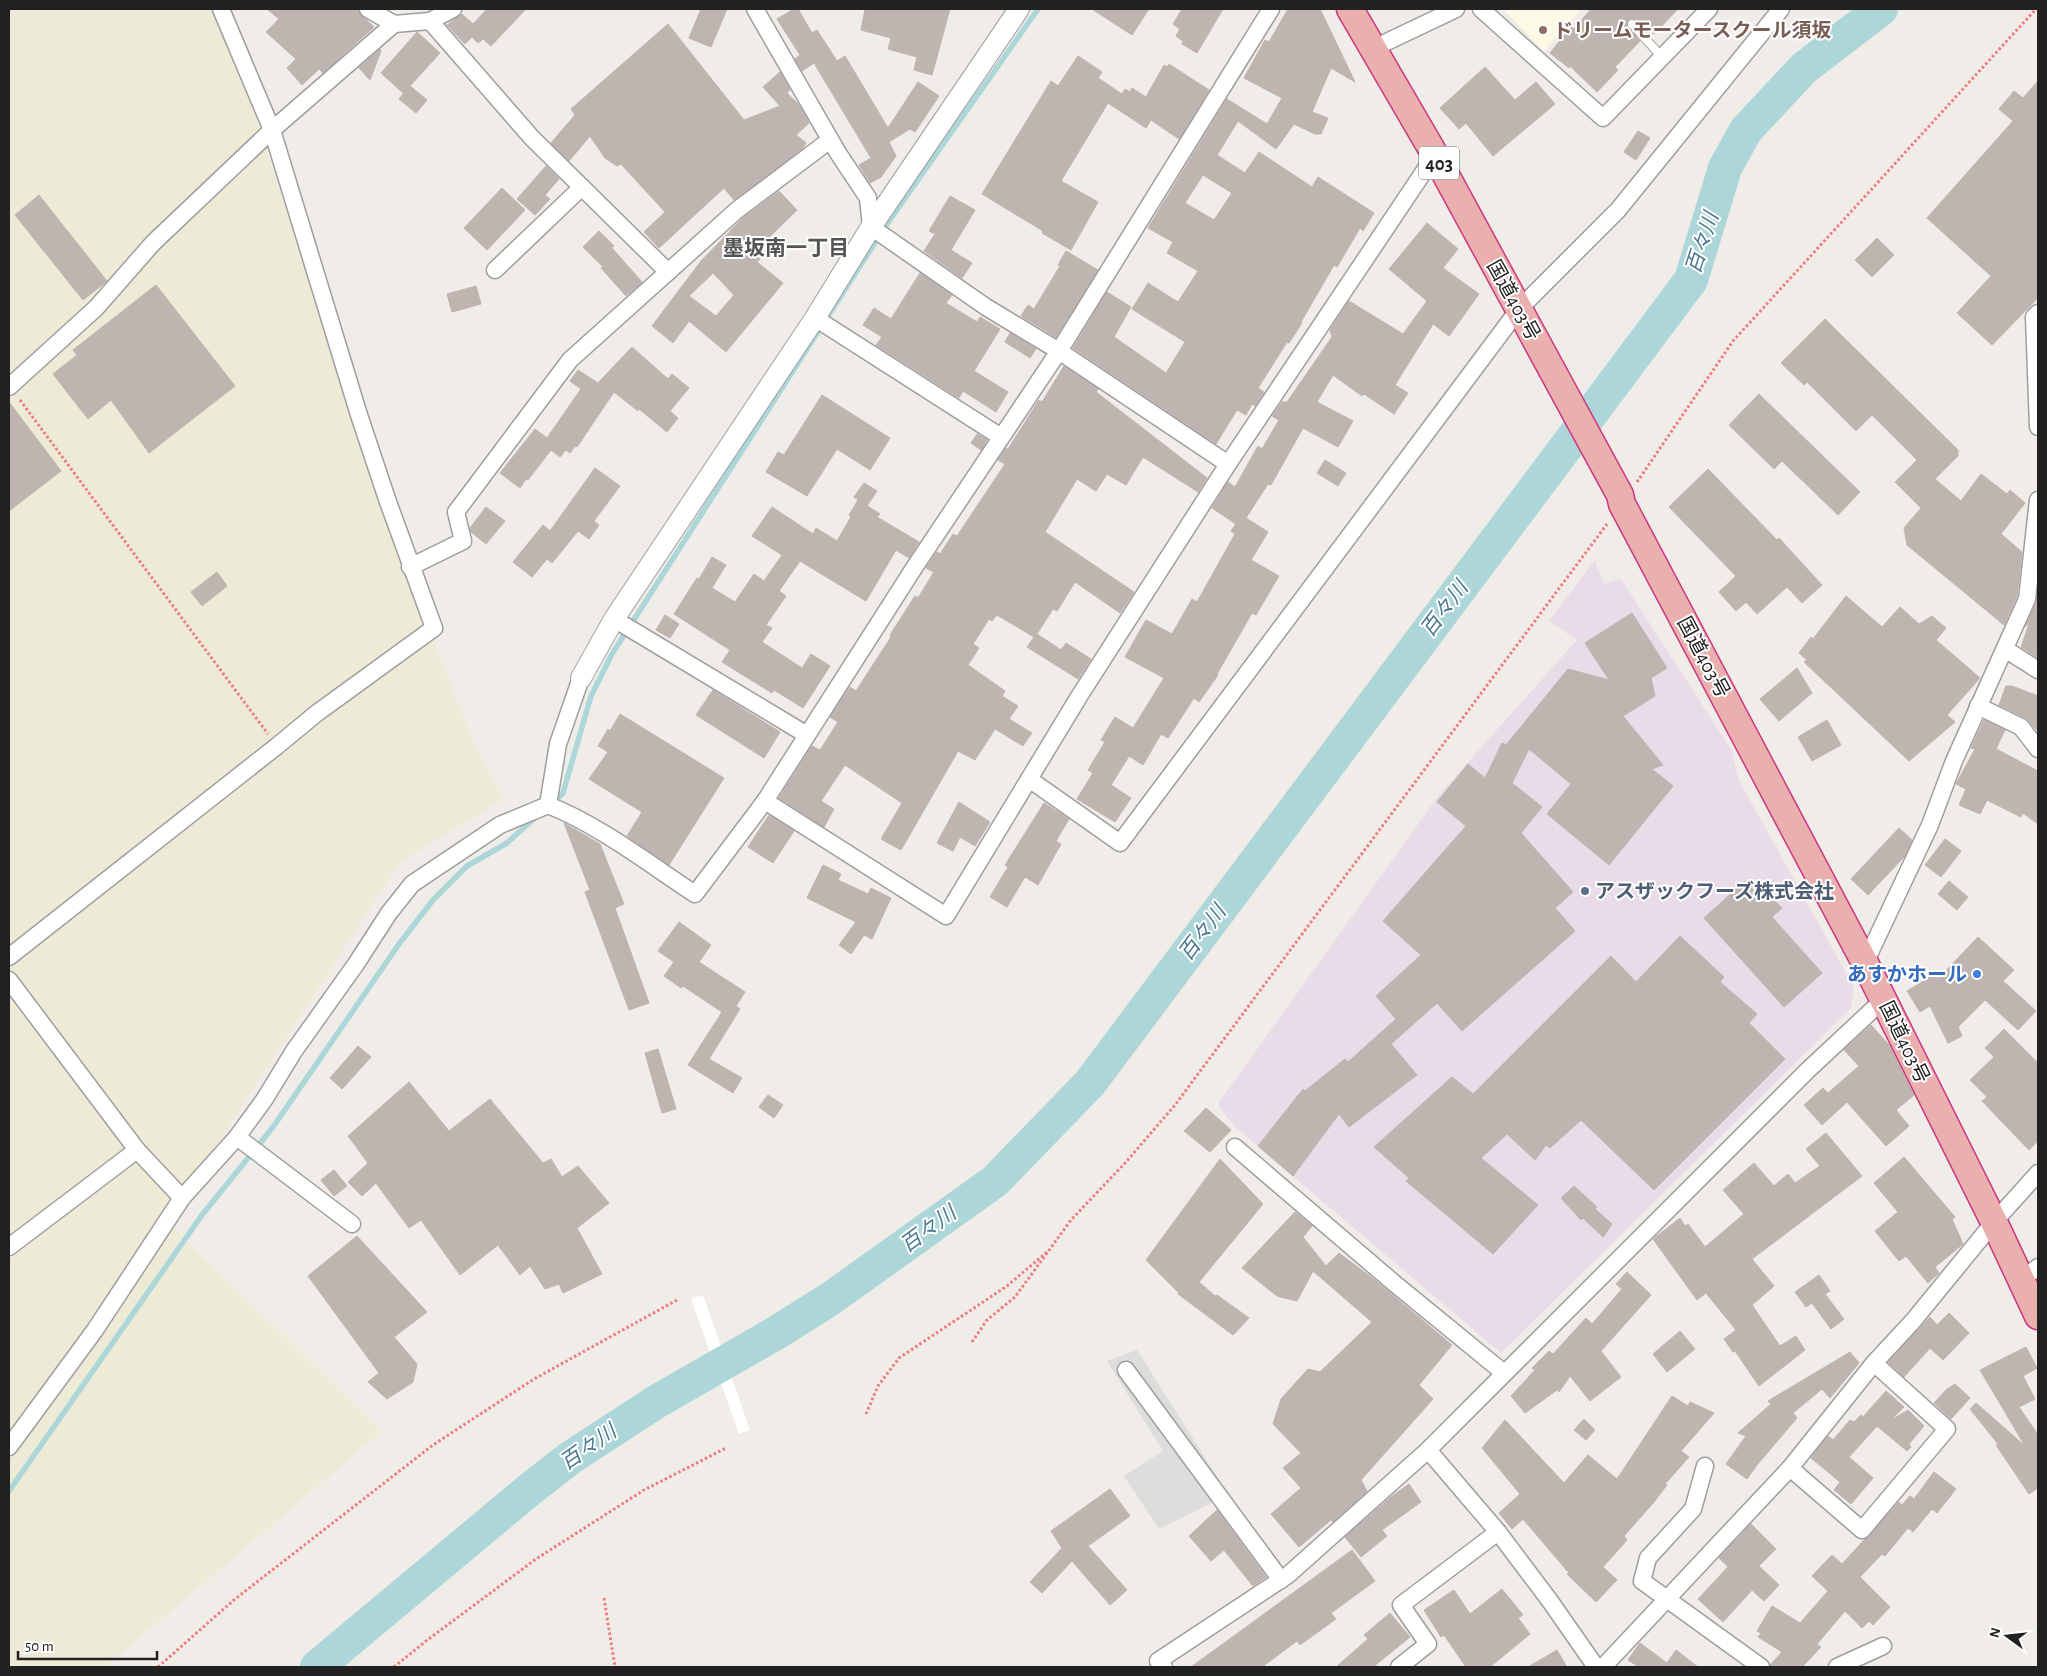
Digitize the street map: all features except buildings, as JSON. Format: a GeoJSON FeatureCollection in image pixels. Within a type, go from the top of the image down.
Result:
{"type":"FeatureCollection","features":[{"type":"Feature","properties":{"kind":"highway","name":"国道403号"},"geometry":{"type":"LineString","coordinates":[[1350,9],[1435,155],[1522,314],[1884,999],[1994,1222],[2030,1274],[2038,1316]]}},
{"type":"Feature","properties":{"kind":"street"},"geometry":{"type":"LineString","coordinates":[[9,957],[317,713],[434,628],[410,567],[359,415],[272,130],[220,9]]}},
{"type":"Feature","properties":{"kind":"street"},"geometry":{"type":"LineString","coordinates":[[368,9],[394,24],[430,21],[453,9]]}},
{"type":"Feature","properties":{"kind":"street"},"geometry":{"type":"LineString","coordinates":[[755,9],[830,140],[868,198],[871,227],[986,307],[1059,351],[1228,464]]}},
{"type":"Feature","properties":{"kind":"street"},"geometry":{"type":"LineString","coordinates":[[548,805],[558,744],[581,678],[614,618],[815,318],[871,227],[1019,9]]}},
{"type":"Feature","properties":{"kind":"street"},"geometry":{"type":"LineString","coordinates":[[9,1446],[95,1330],[182,1198],[237,1137],[264,1100],[294,1051],[356,964],[389,913],[412,884],[500,825],[548,805],[567,812],[594,828],[695,894],[765,801],[914,568],[1059,351],[1271,9]]}},
{"type":"Feature","properties":{"kind":"street"},"geometry":{"type":"LineString","coordinates":[[1374,48],[1456,9]]}},
{"type":"Feature","properties":{"kind":"street"},"geometry":{"type":"LineString","coordinates":[[1481,9],[1602,118],[1709,9]]}},
{"type":"Feature","properties":{"kind":"street"},"geometry":{"type":"LineString","coordinates":[[1029,779],[1120,843],[1522,314],[1618,210],[1781,9]]}},
{"type":"Feature","properties":{"kind":"street"},"geometry":{"type":"LineString","coordinates":[[430,21],[532,138],[668,272]]}},
{"type":"Feature","properties":{"kind":"street"},"geometry":{"type":"LineString","coordinates":[[9,386],[96,308],[152,243],[272,130],[394,24]]}},
{"type":"Feature","properties":{"kind":"street"},"geometry":{"type":"LineString","coordinates":[[410,567],[463,541],[456,512],[570,360],[737,210],[830,140]]}},
{"type":"Feature","properties":{"kind":"street"},"geometry":{"type":"LineString","coordinates":[[765,801],[946,916],[1080,694],[1228,464],[1435,155]]}},
{"type":"Feature","properties":{"kind":"street"},"geometry":{"type":"LineString","coordinates":[[495,270],[582,187]]}},
{"type":"Feature","properties":{"kind":"street"},"geometry":{"type":"LineString","coordinates":[[2038,313],[2034,317],[2038,427]]}},
{"type":"Feature","properties":{"kind":"street"},"geometry":{"type":"LineString","coordinates":[[815,318],[1001,437]]}},
{"type":"Feature","properties":{"kind":"street"},"geometry":{"type":"LineString","coordinates":[[1865,963],[1893,908],[1930,825],[1954,761],[2026,599],[2038,500]]}},
{"type":"Feature","properties":{"kind":"street"},"geometry":{"type":"LineString","coordinates":[[614,618],[807,735]]}},
{"type":"Feature","properties":{"kind":"street"},"geometry":{"type":"LineString","coordinates":[[2005,649],[2038,670]]}},
{"type":"Feature","properties":{"kind":"street"},"geometry":{"type":"LineString","coordinates":[[1978,706],[2021,727],[2038,749]]}},
{"type":"Feature","properties":{"kind":"street"},"geometry":{"type":"LineString","coordinates":[[9,980],[136,1150],[182,1198]]}},
{"type":"Feature","properties":{"kind":"street"},"geometry":{"type":"LineString","coordinates":[[1164,1667],[1158,1661],[1281,1580],[1428,1450],[1808,1070],[1884,999]]}},
{"type":"Feature","properties":{"kind":"street"},"geometry":{"type":"LineString","coordinates":[[237,1137],[352,1224]]}},
{"type":"Feature","properties":{"kind":"street"},"geometry":{"type":"LineString","coordinates":[[1234,1147],[1394,1283],[1504,1373]]}},
{"type":"Feature","properties":{"kind":"street"},"geometry":{"type":"LineString","coordinates":[[9,1246],[136,1150]]}},
{"type":"Feature","properties":{"kind":"street"},"geometry":{"type":"LineString","coordinates":[[1603,1667],[1790,1468],[1874,1363],[1913,1321],[1994,1222],[2038,1173]]}},
{"type":"Feature","properties":{"kind":"street"},"geometry":{"type":"LineString","coordinates":[[1790,1468],[1862,1530],[1947,1429],[1874,1363]]}},
{"type":"Feature","properties":{"kind":"street"},"geometry":{"type":"LineString","coordinates":[[1126,1370],[1281,1580]]}},
{"type":"Feature","properties":{"kind":"street"},"geometry":{"type":"LineString","coordinates":[[1428,1450],[1498,1532],[1550,1601],[1596,1667]]}},
{"type":"Feature","properties":{"kind":"street"},"geometry":{"type":"LineString","coordinates":[[1705,1466],[1694,1509],[1648,1558],[1642,1580],[1761,1667]]}},
{"type":"Feature","properties":{"kind":"street"},"geometry":{"type":"LineString","coordinates":[[1399,1667],[1428,1644],[1401,1605],[1498,1532]]}},
{"type":"Feature","properties":{"kind":"street"},"geometry":{"type":"LineString","coordinates":[[1837,1667],[1883,1646]]}},
{"type":"Feature","properties":{"kind":"lane"},"geometry":{"type":"LineString","coordinates":[[1632,24],[1662,57]]}},
{"type":"Feature","properties":{"kind":"path"},"geometry":{"type":"LineString","coordinates":[[972,1342],[987,1320],[1015,1297],[1071,1220],[1126,1162],[1175,1105],[1621,500],[1732,341],[2036,9]]}},
{"type":"Feature","properties":{"kind":"path"},"geometry":{"type":"LineString","coordinates":[[9,386],[277,746]]}},
{"type":"Feature","properties":{"kind":"path"},"geometry":{"type":"LineString","coordinates":[[866,1414],[878,1386],[899,1358],[1007,1286],[1051,1248]]}},
{"type":"Feature","properties":{"kind":"path"},"geometry":{"type":"LineString","coordinates":[[158,1667],[235,1599],[433,1446],[534,1379],[677,1300]]}},
{"type":"Feature","properties":{"kind":"path"},"geometry":{"type":"LineString","coordinates":[[394,1667],[536,1559],[644,1490],[726,1448]]}},
{"type":"Feature","properties":{"kind":"path"},"geometry":{"type":"LineString","coordinates":[[604,1598],[615,1667]]}},
{"type":"Feature","properties":{"kind":"shaded area"},"geometry":{"type":"Polygon","coordinates":[[[9,9],[220,9],[398,550],[474,745],[503,799],[400,862],[167,1221],[381,1432],[105,1667],[9,1667],[9,9]]]}},
{"type":"Feature","properties":{"kind":"shaded area","name":"ドリームモータースクール須坂"},"geometry":{"type":"Polygon","coordinates":[[[1503,9],[1581,9],[1544,51],[1503,9]]]}},
{"type":"Feature","properties":{"kind":"shaded area","name":"アスザックフーズ株式会社"},"geometry":{"type":"Polygon","coordinates":[[[1595,560],[1604,584],[1621,579],[1732,751],[1738,779],[1854,987],[1851,1008],[1501,1353],[1233,1125],[1218,1104],[1439,795],[1577,640],[1549,621],[1595,560]]]}},
{"type":"Feature","properties":{"kind":"shaded area"},"geometry":{"type":"Polygon","coordinates":[[[1137,1350],[1223,1486],[1216,1501],[1159,1529],[1124,1476],[1163,1451],[1107,1361],[1137,1350]]]}},
{"type":"Feature","properties":{"kind":"pier"},"geometry":{"type":"Polygon","coordinates":[[[703,1295],[750,1430],[739,1434],[691,1299],[703,1295]]]}},
{"type":"Feature","properties":{"kind":"waterway"},"geometry":{"type":"LineString","coordinates":[[553,803],[563,793],[591,696],[612,654],[887,224],[1038,9]]}},
{"type":"Feature","properties":{"kind":"waterway","name":"百々川"},"geometry":{"type":"LineString","coordinates":[[317,1667],[570,1458],[656,1402],[776,1333],[830,1299],[995,1181],[1090,1083],[1691,280],[1725,168],[1746,130],[1804,68],[1881,9]]}},
{"type":"Feature","properties":{"kind":"waterway"},"geometry":{"type":"LineString","coordinates":[[9,1491],[202,1215],[273,1127],[399,944],[433,900],[467,866],[507,843],[538,815]]}},
{"type":"Feature","properties":{"kind":"place","name":"ドリームモータースクール須坂"},"geometry":{"type":"Point","coordinates":[1543,30]}},
{"type":"Feature","properties":{"kind":"place","name":"アスザックフーズ株式会社"},"geometry":{"type":"Point","coordinates":[1585,891]}},
{"type":"Feature","properties":{"kind":"place","name":"あすかホール"},"geometry":{"type":"Point","coordinates":[1977,974]}},
{"type":"Feature","properties":{"kind":"district","name":"墨坂南一丁目"},"geometry":{"type":"Point","coordinates":[786,248]}}]}
